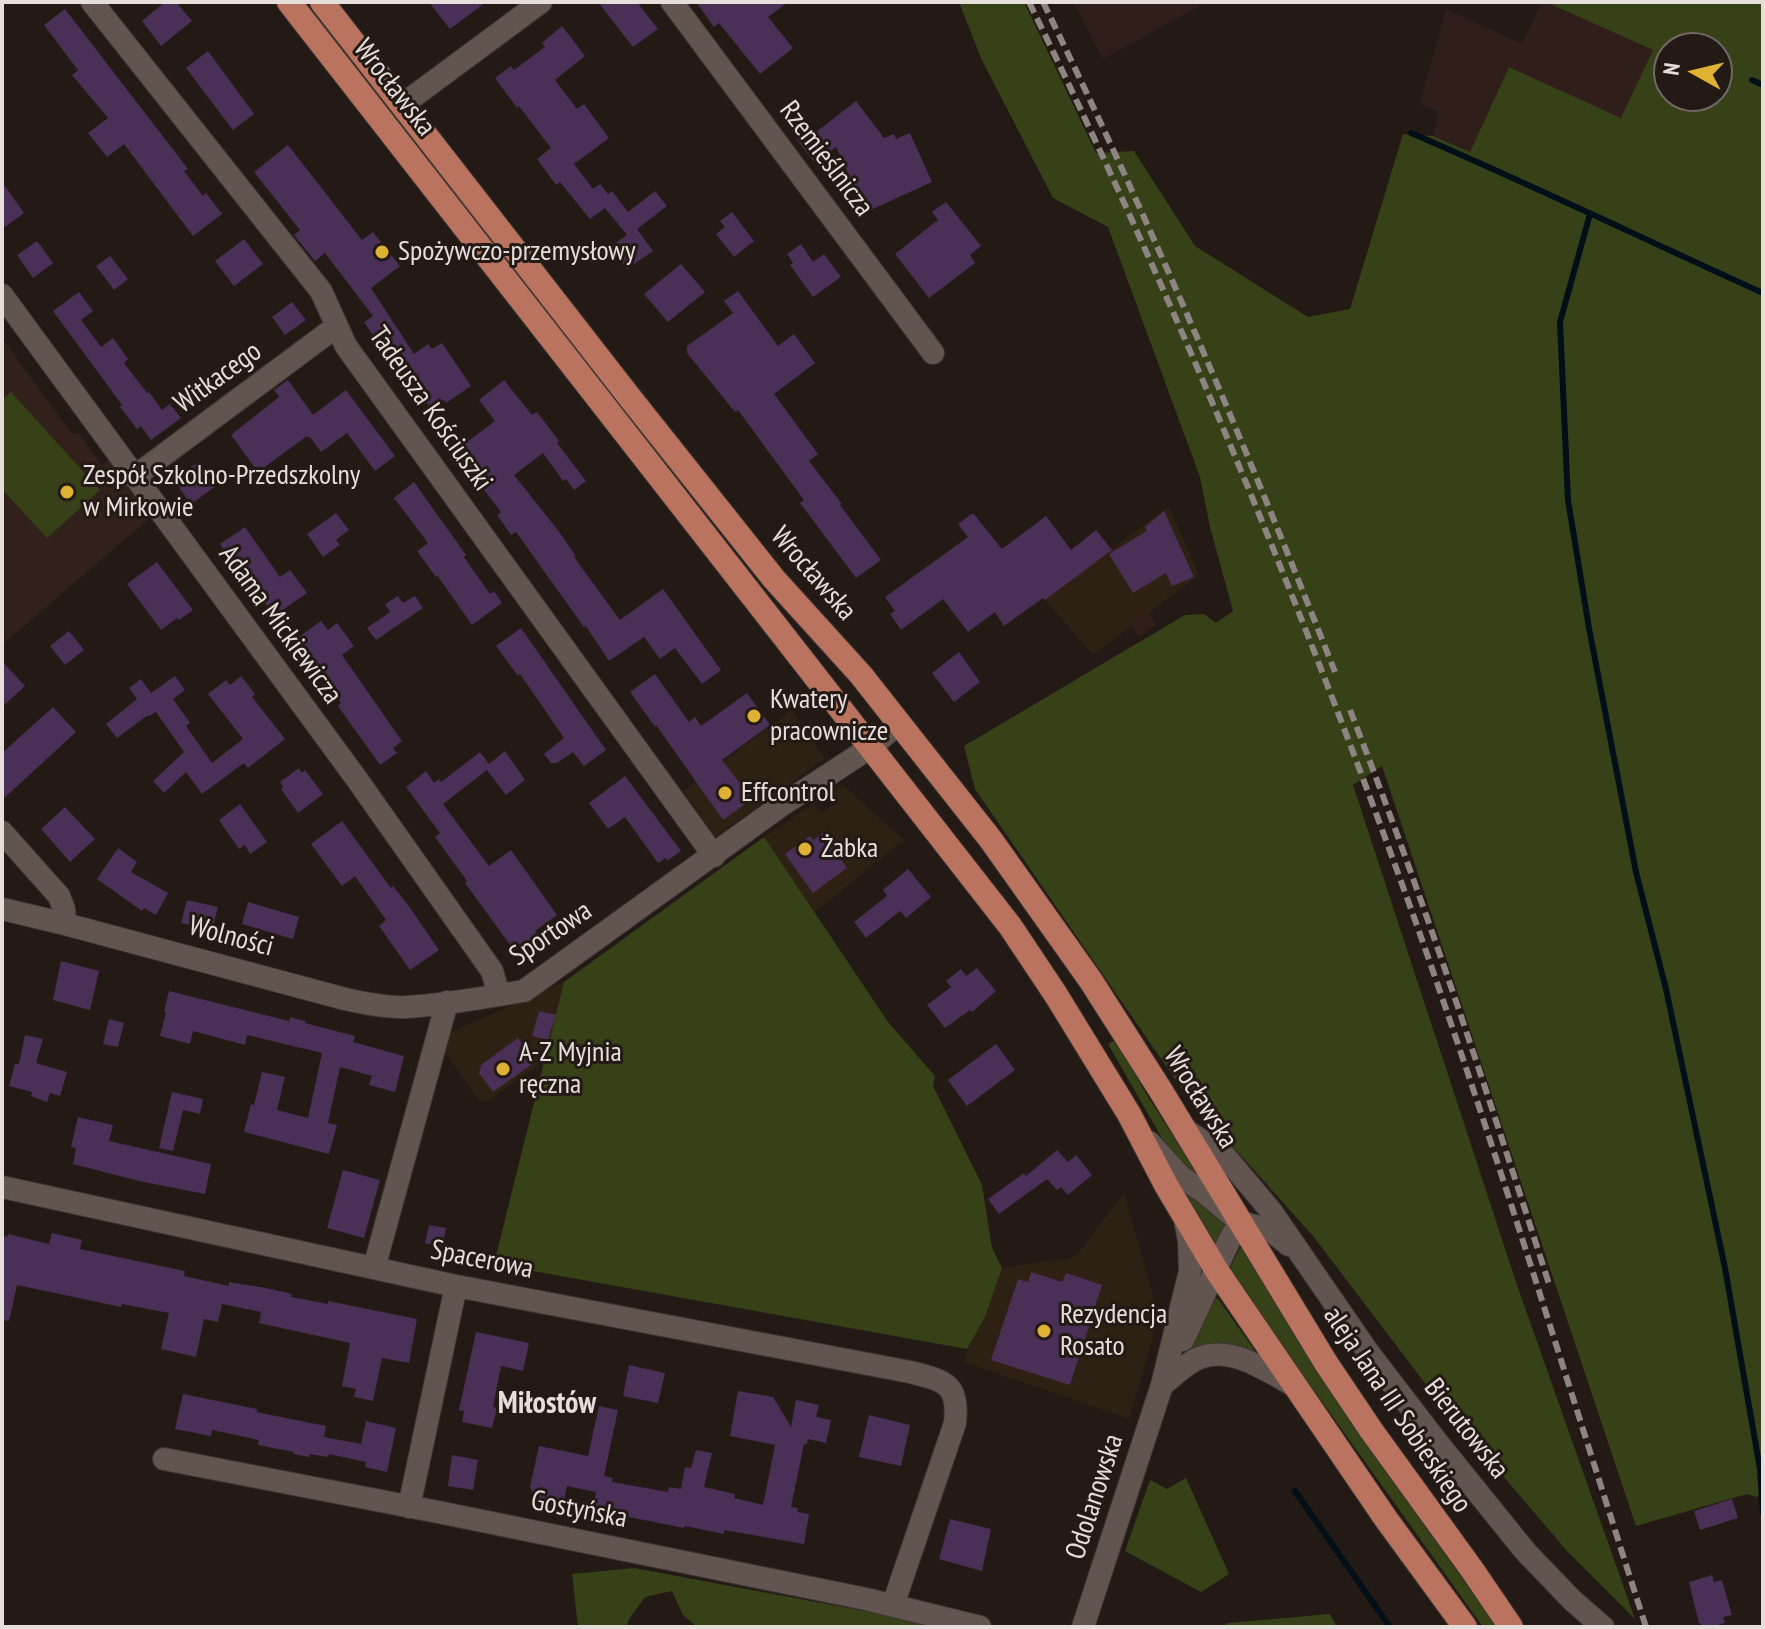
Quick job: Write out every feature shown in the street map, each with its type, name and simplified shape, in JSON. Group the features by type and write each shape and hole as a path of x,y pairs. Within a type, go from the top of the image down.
{"main road":[{"name":"Wrocławska","path":"289,2 1010,926 1140,1133 1166,1185 1217,1271"},
{"name":"Wrocławska","path":"322,2 774,579 857,670 991,840 1091,981 1232,1212"},
{"name":"aleja Jana III Sobieskiego","path":"1232,1212 1349,1397 1511,1627"},
{"path":"1217,1271 1386,1519 1465,1627"}],"street":[{"name":"Tadeusza Kościuszki","path":"92,2 321,291 346,346 364,372 714,856"},
{"path":"402,105 541,2"},
{"name":"Rzemieślnicza","path":"672,2 933,353"},
{"name":"Adama Mickiewicza","path":"2,295 356,778 492,971 499,995"},
{"name":"Witkacego","path":"134,477 337,326"},
{"name":"Sportowa","path":"447,1002 524,991 779,807 871,747 899,723"},
{"path":"2,832 59,896 65,924"},
{"name":"Wolności","path":"2,909 345,999 405,1007 447,1002"},
{"path":"374,1268 447,1002"},
{"name":"Bierutowska","path":"1183,1128 1224,1155 1271,1211 1368,1352 1516,1539 1572,1600 1603,1627"},
{"name":"Wrocławska","path":"1140,1133 1180,1176 1232,1212"},
{"name":"Spacerowa","path":"2,1187 456,1286 937,1379 950,1388 955,1397 955,1423 893,1605"},
{"name":"Bierutowska","path":"1232,1212 1270,1230 1300,1253"},
{"name":"Odolanowska","path":"1162,1385 1230,1239 1232,1212"},
{"name":"Odolanowska","path":"1083,1627 1162,1385 1190,1271 1189,1223"},
{"path":"409,1507 456,1286"},
{"path":"1162,1385 1198,1358 1221,1353 1251,1363 1295,1386"},
{"name":"Gostyńska","path":"164,1459 893,1605 980,1627"}],"shaded area":[{"path":"1073,2 1207,2 1103,59"},
{"path":"1542,2 1546,2 1653,50 1621,118 1509,67 1470,152 1433,136 1439,112 1420,104 1446,9 1522,44"},
{"name":"Zespół Szkolno-Przedszkolny w Mirkowie","path":"2,338 72,434 79,433 102,466 109,460 150,518 2,645"},
{"path":"1169,506 1199,575 1093,655 1045,600"},
{"path":"1148,612 1156,624 1139,637 1131,626"},
{"path":"792,710 825,759 715,837 683,791"},
{"path":"842,784 904,840 815,912 764,837 814,803 821,813 839,802 832,793"},
{"path":"564,982 544,1061 485,1103 478,1099 442,1048 449,1033"},
{"path":"1124,1193 1159,1317 1129,1419 964,1362 985,1317 1002,1268 1075,1257"}],"green space":[{"path":"959,2 1024,2 1096,153 1134,151 1195,246 1308,317 1350,309 1403,134 1433,136 1470,152 1509,67 1621,118 1653,50 1546,2 1763,2 1763,1493 1756,1497 1747,1494 1636,1526 1382,766 1353,785 1517,1285 1635,1619 1567,1551 1434,1395 1313,1236 1184,1092 975,789 964,746 1185,615 1204,614 1216,623 1233,611 1200,477 1108,227 1053,198 981,58"},
{"path":"11,392 100,490 47,538 2,489 2,400"},
{"path":"764,837 888,1022 935,1076 933,1086 982,1185 992,1248 1002,1268 985,1317 967,1349 494,1264 564,982"},
{"path":"1115,1040 1202,1181 1199,1182 1167,1147 1108,1044"},
{"path":"1180,1189 1223,1218 1225,1229 1217,1247"},
{"path":"1240,1248 1319,1374 1497,1627 1483,1627 1253,1305 1230,1268"},
{"path":"1216,1298 1255,1351 1224,1344 1189,1353"},
{"path":"1186,1478 1229,1574 1201,1592 1125,1551 1150,1480 1167,1489"},
{"path":"634,1568 946,1627 697,1627 683,1615 672,1591 645,1597 629,1619 627,1627 578,1627 572,1574"},
{"path":"1330,1614 1337,1627 1218,1627 1229,1623"}],"building":[{"path":"165,2 176,2 192,21 161,46 142,21"},
{"path":"429,2 486,2 450,29"},
{"path":"598,2 637,2 658,29 633,47"},
{"path":"696,2 788,2 768,17 793,48 760,74 719,23 714,27"},
{"path":"65,9 188,169 184,171 203,196 206,193 222,214 193,236 124,144 107,157 88,133 108,118 72,75 78,70 44,25"},
{"path":"562,26 585,56 555,80 577,109 584,104 609,138 574,164 593,189 600,184 608,194 612,191 628,212 655,191 667,206 637,229 653,251 627,269 610,247 627,235 605,208 590,219 560,182 556,185 537,159 551,148 495,78 511,66 514,70 545,47 542,43"},
{"path":"208,51 254,114 233,130 186,68"},
{"path":"856,101 884,138 894,134 896,139 910,133 932,182 866,212 836,147 815,163 796,139 811,128 815,133"},
{"path":"288,145 362,240 373,232 400,266 371,288 414,354 428,344 432,349 442,343 471,386 431,409 417,389 412,392 364,322 373,316 325,253 315,261 294,235 300,230 254,172"},
{"path":"2,182 24,213 2,229"},
{"path":"946,202 981,246 970,255 975,263 929,298 895,254 938,220 932,212"},
{"path":"732,212 754,241 734,257 716,234 725,227 720,221"},
{"path":"244,239 263,264 234,286 215,261"},
{"path":"37,241 53,263 33,278 17,255"},
{"path":"801,244 813,262 824,254 841,277 813,297 790,265 793,263 787,254"},
{"path":"110,256 128,279 114,290 96,266"},
{"path":"681,264 705,292 668,322 644,294"},
{"path":"738,291 778,346 794,334 815,363 774,394 818,454 809,461 881,560 856,578 800,503 804,500 738,410 735,412 687,353 687,346 733,313 724,301"},
{"path":"79,292 93,311 81,320 101,347 113,338 128,359 124,363 147,393 162,410 170,404 181,418 151,440 141,426 137,429 120,407 122,405 53,311"},
{"path":"292,302 306,320 285,335 272,317"},
{"path":"288,380 313,415 346,390 395,456 375,471 347,433 321,452 307,436 258,472 231,435 279,397 274,390"},
{"path":"504,380 532,415 537,412 586,481 574,490 566,479 563,481 543,453 514,475 557,529 620,620 663,589 721,670 702,684 675,648 660,659 644,637 609,661 516,532 511,535 497,515 501,512 468,469 464,472 451,454 495,421 479,400"},
{"path":"198,462 216,486 191,504 173,479"},
{"path":"414,482 490,594 494,591 502,603 472,625 417,551 428,543 394,498"},
{"path":"1164,511 1194,577 1172,586 1166,573 1133,593 1109,554 1147,531 1145,527"},
{"path":"336,513 349,530 336,540 340,545 323,557 307,534"},
{"path":"973,513 1002,549 1046,516 1071,550 1096,530 1112,550 1004,626 995,612 968,632 943,599 901,630 890,614 895,611 885,597 968,537 958,524"},
{"path":"245,527 280,577 290,570 307,593 274,616 265,603 268,600 249,572 243,576 220,544"},
{"path":"157,562 193,610 161,630 127,584"},
{"path":"398,596 403,603 415,596 423,608 376,640 367,628 390,612 385,604"},
{"path":"321,621 328,630 337,623 354,646 342,655 402,741 393,748 397,753 380,765 338,706 341,703 316,668 313,670 292,642"},
{"path":"521,628 606,750 584,766 573,752 557,763 551,763 544,754 564,738 520,674 518,676 496,646"},
{"path":"69,631 84,650 65,665 50,646"},
{"path":"959,652 980,682 954,702 932,673"},
{"path":"2,661 25,686 2,707"},
{"path":"655,674 689,722 695,717 701,726 747,693 770,725 722,760 752,799 723,820 630,692"},
{"path":"175,676 185,690 173,699 190,723 186,726 212,763 243,739 208,694 226,680 230,685 241,676 255,694 252,697 285,739 248,768 244,763 202,794 186,772 164,793 153,781 184,752 156,712 117,738 106,724 137,699 129,688 141,679 151,693"},
{"path":"53,707 76,732 2,800 2,753"},
{"path":"505,751 525,780 506,795 487,770 443,804 489,866 511,850 557,915 535,931 544,943 526,955 516,942 511,946 465,883 467,881 435,837 440,833 406,787 426,771 434,783 439,779 441,782 480,752 489,764"},
{"path":"299,768 302,773 305,770 323,794 298,813 281,789 280,782"},
{"path":"625,776 681,851 667,861 666,858 658,863 625,817 608,829 589,803"},
{"path":"240,804 267,842 250,854 245,845 239,849 219,820"},
{"path":"65,807 95,839 70,862 41,829"},
{"path":"342,821 439,950 410,970 379,926 386,920 355,876 342,886 311,844"},
{"path":"823,833 847,868 813,893 785,854 810,836 813,840"},
{"path":"118,848 137,862 131,872 168,893 156,915 144,908 142,911 97,879"},
{"path":"908,869 931,897 906,918 900,911 866,938 854,922 887,896 883,890"},
{"path":"187,900 218,907 212,930 181,923"},
{"path":"248,902 299,917 293,939 242,924"},
{"path":"61,961 99,971 90,1010 53,1000"},
{"path":"977,968 996,991 972,1012 970,1010 945,1028 927,1005 951,987 946,981 961,969 966,976"},
{"path":"169,991 289,1021 290,1017 305,1021 355,1036 353,1042 404,1056 395,1092 369,1085 372,1076 340,1067 328,1123 337,1125 329,1154 244,1132 262,1072 285,1077 277,1110 308,1118 322,1053 247,1035 245,1045 193,1031 190,1044 160,1036"},
{"path":"539,1011 556,1015 548,1040 532,1036"},
{"path":"109,1019 124,1023 118,1047 103,1044"},
{"path":"25,1035 43,1039 36,1063 67,1072 60,1096 50,1093 47,1102 31,1096 32,1092 9,1086 15,1064 19,1064"},
{"name":"A-Z Myjnia ręczna","path":"518,1038 535,1062 493,1092 479,1073 481,1065"},
{"path":"996,1044 1015,1070 967,1106 948,1080"},
{"path":"172,1092 203,1099 200,1114 183,1110 173,1151 159,1148"},
{"path":"78,1117 113,1125 109,1141 211,1164 205,1194 73,1164 76,1148 71,1147"},
{"path":"1057,1150 1068,1162 1076,1155 1092,1175 1068,1195 1061,1187 1057,1190 1047,1179 999,1214 988,1199 1024,1173 1026,1176"},
{"path":"343,1170 380,1180 364,1238 327,1228"},
{"path":"429,1225 446,1228 442,1247 425,1243"},
{"path":"52,1233 82,1240 80,1249 185,1271 184,1276 229,1286 229,1282 266,1288 292,1294 291,1297 328,1304 328,1301 417,1319 409,1363 382,1358 373,1401 354,1397 356,1389 342,1386 350,1343 259,1323 261,1312 222,1304 218,1322 204,1319 196,1357 161,1349 169,1313 122,1304 121,1307 17,1285 9,1321 2,1320 2,1236 7,1237 8,1234 49,1244"},
{"name":"Rezydencja Rosato","path":"1031,1272 1062,1282 1066,1273 1102,1285 1070,1385 991,1360 1018,1279 1028,1282"},
{"path":"476,1332 529,1343 523,1371 501,1366 492,1428 462,1422 464,1411 459,1410"},
{"path":"629,1365 665,1373 658,1403 623,1396"},
{"path":"738,1391 773,1397 791,1427 796,1400 819,1405 816,1417 831,1420 826,1443 808,1439 804,1444 791,1507 798,1508 797,1512 809,1514 804,1544 724,1530 724,1534 684,1528 614,1514 614,1511 593,1507 596,1492 567,1486 563,1506 536,1500 530,1487 539,1446 588,1456 599,1406 618,1410 604,1476 613,1478 612,1482 668,1492 669,1487 681,1489 685,1467 691,1468 696,1450 712,1453 704,1487 763,1505 775,1445 730,1436"},
{"path":"183,1394 326,1426 324,1437 361,1444 366,1421 396,1428 387,1472 365,1467 366,1462 329,1454 328,1457 310,1454 309,1457 293,1454 258,1445 259,1440 212,1430 211,1436 175,1429"},
{"path":"869,1415 910,1425 901,1466 859,1457"},
{"path":"452,1455 478,1460 473,1490 448,1486"},
{"path":"1732,1499 1738,1518 1700,1530 1694,1511"},
{"path":"950,1519 991,1529 982,1571 939,1559"},
{"path":"1712,1575 1714,1582 1722,1580 1732,1615 1723,1617 1725,1623 1702,1627 1689,1582"}],"waterway":[{"path":"1752,80 1763,85"},
{"path":"1411,133 1763,293"},
{"path":"1590,214 1560,322 1568,500 1636,872 1666,989 1725,1268 1760,1469 1763,1513"},
{"path":"1295,1491 1390,1627"}],"railway":[{"path":"1029,2 1186,341 1328,687 1415,920 1475,1096 1646,1627"},
{"path":"1043,2 1196,334 1335,672"},
{"path":"1350,710 1454,996 1549,1284"}],"place":[{"name":"Spożywczo-przemysłowy","path":"382,252"},
{"name":"Zespół Szkolno-Przedszkolny w Mirkowie","path":"67,492"},
{"name":"Kwatery pracownicze","path":"754,716"},
{"name":"Effcontrol","path":"725,793"},
{"name":"Żabka","path":"805,849"},
{"name":"A-Z Myjnia ręczna","path":"503,1069"},
{"name":"Rezydencja Rosato","path":"1044,1331"}],"district":[{"name":"Miłostów","path":"547,1404"}]}
